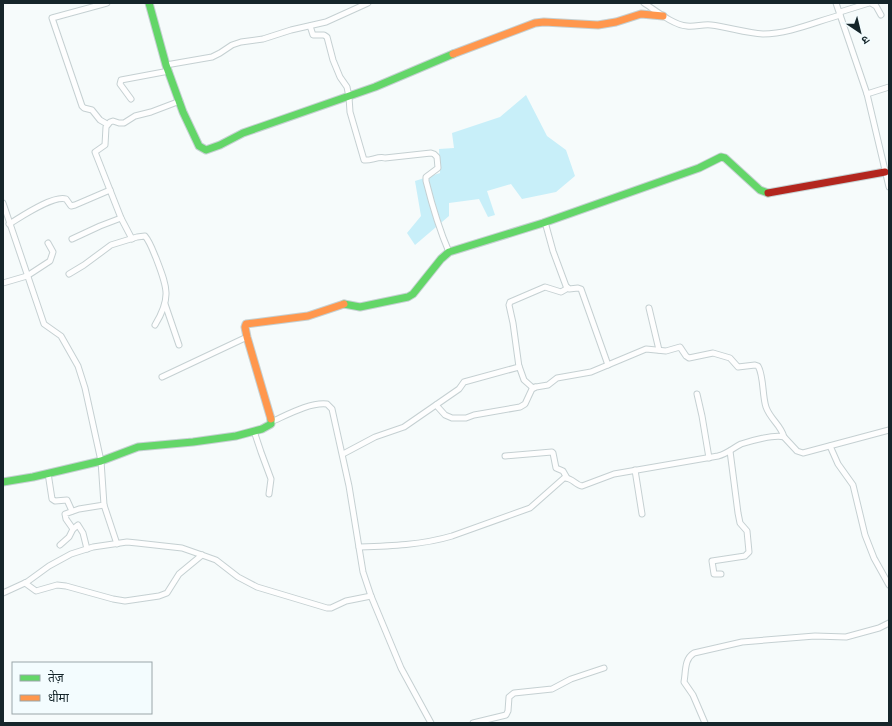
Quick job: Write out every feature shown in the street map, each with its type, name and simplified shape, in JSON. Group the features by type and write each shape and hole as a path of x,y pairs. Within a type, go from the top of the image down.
{"street":[{"path":"107,3 52,18 82,106 92,110 100,120 107,124"},
{"path":"149,3 168,68 184,112 199,146 206,150 220,145 243,133 375,87 430,63 542,22 598,25 616,22 641,14 663,16"},
{"path":"131,100 120,84 121,80 212,57 232,45 241,42 263,39 330,21 368,3"},
{"path":"644,3 663,16 686,26 711,25 764,34 787,31 870,3 876,6 881,15"},
{"path":"836,3 867,94 889,187"},
{"path":"310,26 313,35 324,35 327,37 333,60 349,96 350,112 362,156 365,160 381,157 385,158 431,153 437,157 438,168 426,177 426,181 433,210 449,252"},
{"path":"867,94 889,87"},
{"path":"132,239 121,218 95,153 105,145 105,130 107,124 114,121 119,123 124,122 135,116 151,112 180,101"},
{"path":"271,422 247,337 245,327 248,323 308,316 344,304 360,307 408,297 413,294 441,259 449,252 545,222 699,168 721,156 760,190 766,193 886,170"},
{"path":"9,224 38,207 59,198 66,199 71,206 110,190"},
{"path":"3,203 44,324 61,336 78,366 101,461 104,505 117,544"},
{"path":"72,239 121,218"},
{"path":"545,222 553,251 568,288"},
{"path":"69,274 111,245 145,236 166,283 167,296 163,312 155,325"},
{"path":"3,283 27,276 50,262 54,252 48,243"},
{"path":"535,387 524,380 519,366 513,323 509,308 510,302 530,295 545,287 560,292 568,288 580,288 608,365"},
{"path":"165,304 179,345"},
{"path":"648,308 659,350"},
{"path":"162,377 247,337"},
{"path":"436,405 447,417 467,418 474,415 520,407 525,404 529,392 535,387 548,385 556,379 591,372 642,351 650,349 666,351 680,348 689,358 695,358 712,353 730,358 738,367 758,366 760,370 766,408 772,420 781,428 784,437 792,447 799,452 810,452 889,430"},
{"path":"343,454 375,437 404,427 459,390 464,382 517,368 519,366"},
{"path":"697,394 709,458"},
{"path":"3,482 101,461 138,447 236,436 266,427 271,422 298,410 320,404 327,404 333,412 343,454 363,572 371,596 401,668 431,723"},
{"path":"254,431 271,479 269,494"},
{"path":"505,456 552,452 556,468 563,472 567,478 582,486 614,474 709,458 722,455 748,442 776,436 784,437"},
{"path":"830,446 838,464 853,484 865,535 874,558 889,585"},
{"path":"721,574 714,574 712,561 746,556 749,552 747,531 746,528 740,523 738,513 730,451"},
{"path":"635,470 642,514"},
{"path":"48,473 52,499 55,501 67,500 72,511"},
{"path":"359,547 399,546 452,536 530,508 560,481 567,478"},
{"path":"73,529 65,514 72,511 104,505"},
{"path":"60,545 69,537 77,525 83,533 87,549"},
{"path":"3,593 25,583 49,566 71,554 87,549 117,544 137,543 182,548 202,554 216,560 238,577 257,587 326,608 332,608 346,601 371,596"},
{"path":"25,583 36,591 57,585 66,586 125,601 159,596 167,593 179,574 202,554"},
{"path":"705,723 692,692 684,682 687,660 689,656 694,653 742,642 818,636 846,637 879,628 889,623"},
{"path":"472,723 506,715 508,711 509,697 514,693 552,689 571,679 604,668"}],"shaded area":[{"path":"526,95 547,136 566,150 575,176 556,192 522,199 511,184 487,191 495,215 488,217 479,199 449,203 449,216 415,245 407,233 421,216 415,181 440,173 439,149 454,148 452,133 500,117"}],"traffic: fast":[{"path":"149,3 166,65 183,112 199,146 206,150 220,145 243,133 375,87 453,54"},
{"path":"344,304 360,307 408,297 413,294 441,259 449,252 543,223 699,168 721,157 725,158 760,190 768,193"},
{"path":"3,482 33,477 101,461 138,447 236,436 262,429 271,424 271,419"}],"traffic: slow":[{"path":"453,54 535,23 544,22 598,25 616,22 641,14 663,16"},
{"path":"271,419 247,337 245,327 246,324 308,316 344,304"}],"traffic: jam":[{"path":"768,193 885,172"}]}
